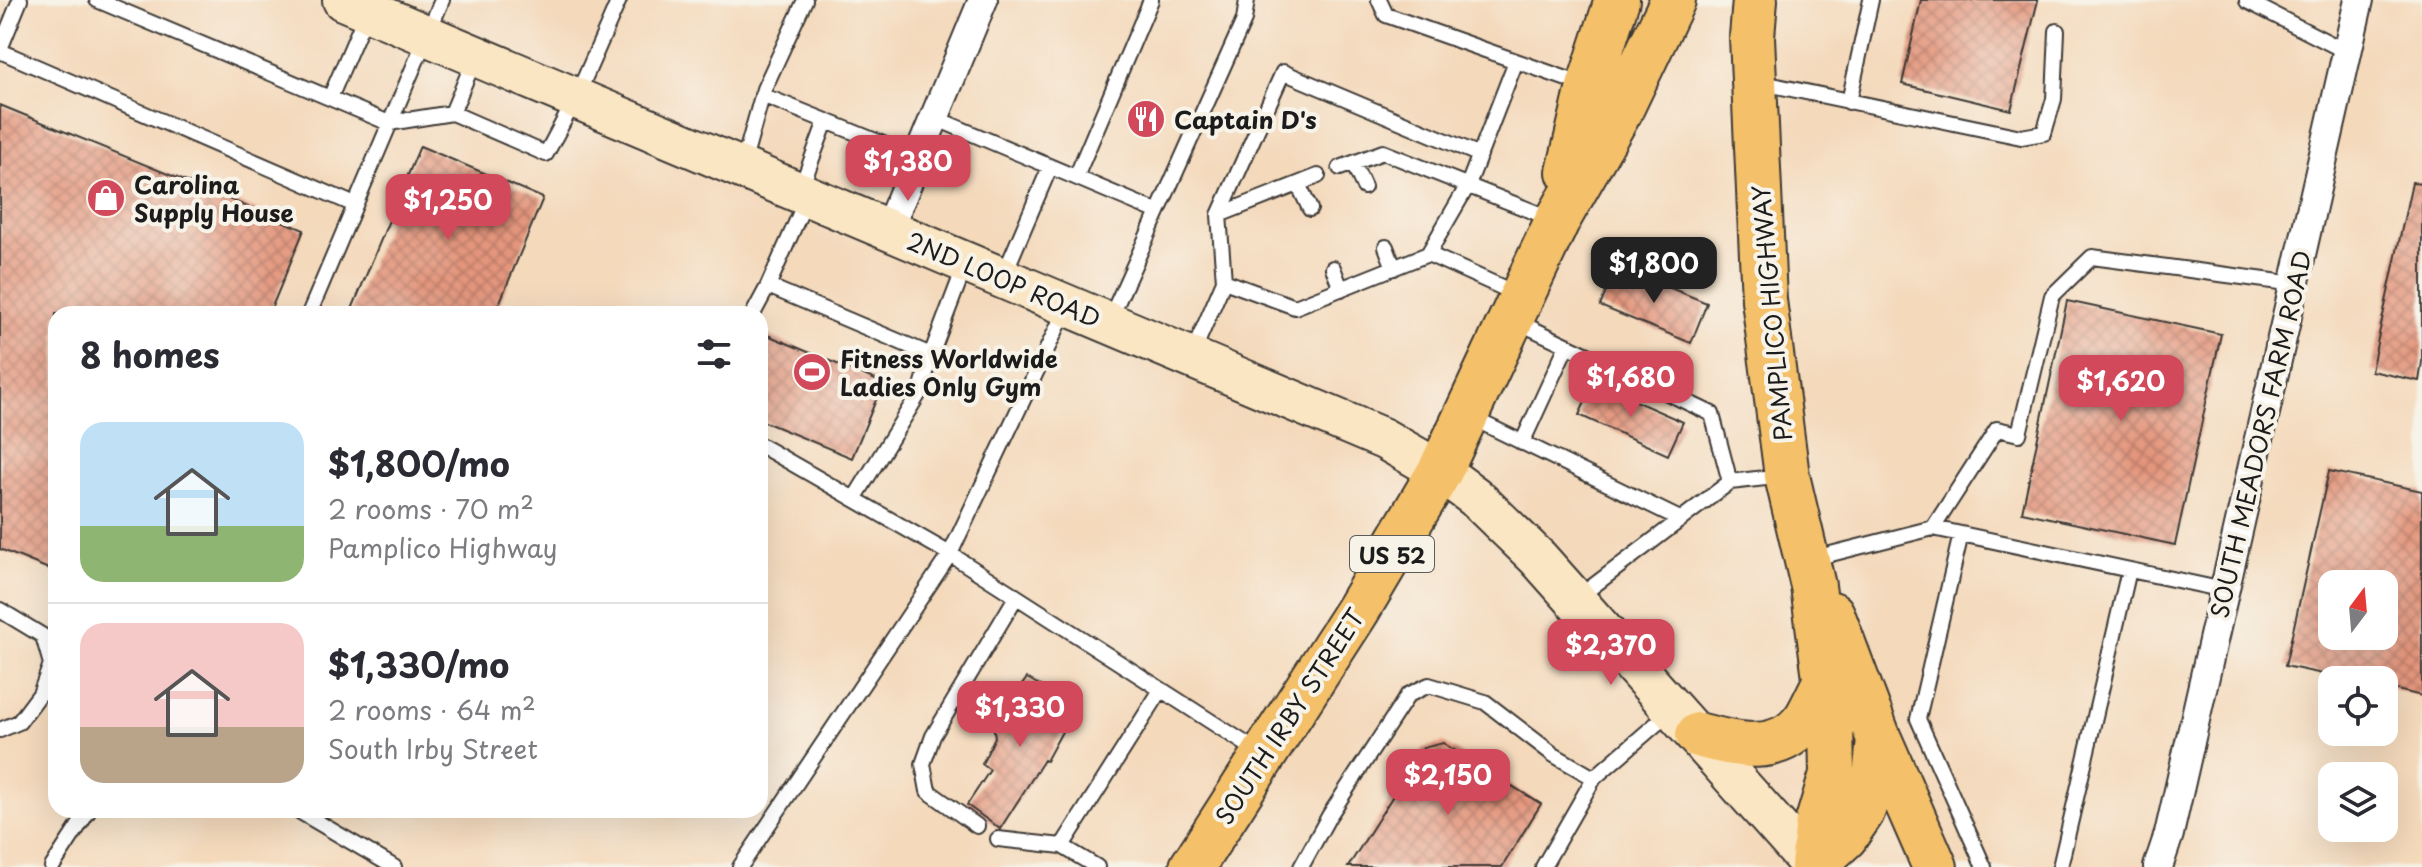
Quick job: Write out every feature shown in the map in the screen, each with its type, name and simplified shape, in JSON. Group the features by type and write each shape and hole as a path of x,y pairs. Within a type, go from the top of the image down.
{"main road":[{"name":"SOUTH IRBY STREET","path":"1557,221 1589,87 1617,0"},
{"name":"SOUTH IRBY STREET","path":"1192,867 1357,611 1440,471 1557,221 1621,109 1673,0"},
{"name":"2ND LOOP ROAD","path":"356,5 434,18 476,56 1384,439 1440,471"},
{"name":"PAMPLICO HIGHWAY","path":"1747,12 1754,81 1764,300 1787,476 1810,573 1831,724 1832,774 1818,821 1813,867"},
{"path":"1440,471 1475,497 1538,558 1813,867"},
{"name":"PAMPLICO HIGHWAY","path":"1810,573 1830,608 1879,739 1935,867"},
{"path":"1686,722 1751,747 1779,741 1805,720 1824,684"},
{"name":"PAMPLICO HIGHWAY","path":"1813,867 1845,837 1862,812 1875,779 1879,739"}],"street":[{"name":"SOUTH MEADORS FARM ROAD","path":"2158,867 2169,834 2359,0"},
{"path":"888,230 935,118 977,2"}],"lane":[{"path":"20,0 0,50 355,205"},
{"path":"97,0 389,123 452,113 546,154 576,98 619,0"},
{"path":"742,168 762,95 805,0"},
{"path":"1076,177 1151,0"},
{"path":"1108,323 1244,20 1247,0"},
{"path":"1379,0 1386,15 1589,87"},
{"path":"1849,102 1871,0"},
{"path":"2247,0 2347,52"},
{"path":"330,98 356,5"},
{"path":"312,306 434,18"},
{"path":"1754,81 2021,137 2044,133 2054,99 2057,31"},
{"path":"452,113 476,56"},
{"path":"1224,281 1295,307 1428,254 1468,185 1516,61"},
{"path":"1191,357 1224,281 1219,215 1283,72 1480,155"},
{"path":"762,95 918,158"},
{"path":"935,118 1158,212"},
{"path":"757,306 803,194 826,121"},
{"path":"1364,187 1347,166 1383,152 1557,221"},
{"path":"854,499 921,390 931,355 1050,167"},
{"path":"1219,215 1318,176"},
{"path":"1298,184 1310,209"},
{"path":"1386,247 1394,268"},
{"path":"1428,254 1517,308 1567,345 1712,414 1730,482"},
{"path":"1933,528 1997,429 2019,434 2052,296 2092,257 2295,284"},
{"path":"1333,268 1341,289"},
{"path":"768,286 931,355"},
{"path":"740,867 950,554 1068,305"},
{"path":"1522,443 1567,345"},
{"path":"1467,415 1680,519"},
{"path":"768,450 950,554 1264,756"},
{"path":"1576,599 1730,482 1787,476"},
{"path":"1810,573 1933,528 2224,590"},
{"path":"1961,534 1918,719 1984,867"},
{"path":"2060,867 2129,570"},
{"path":"977,826 928,791 923,764 933,736 1016,597"},
{"path":"0,610 43,636 48,654"},
{"path":"0,730 19,722 40,694 48,672"},
{"path":"1301,867 1329,816 1408,695 1429,685 1485,702 1554,755 1594,778"},
{"path":"1062,846 1161,690"},
{"path":"1543,867 1594,778 1686,722"},
{"path":"52,867 84,818"},
{"path":"311,818 394,867"},
{"path":"998,839 1062,846 1097,867"}],"building":[{"path":"1921,0 2038,0 2011,110 1902,84"},
{"path":"0,105 304,230 272,306 48,306 48,569 0,549"},
{"path":"420,146 543,198 498,306 353,306"},
{"path":"2412,182 2422,183 2422,362 2419,381 2371,371"},
{"path":"1617,266 1707,303 1691,343 1600,306"},
{"path":"2067,301 2221,334 2175,545 2022,512"},
{"path":"768,335 883,383 852,458 768,423"},
{"path":"1594,383 1683,422 1668,455 1579,415"},
{"path":"2329,471 2422,491 2422,696 2398,690 2398,666 2318,666 2318,673 2285,666"},
{"path":"1027,678 1076,706 1046,761 1000,829 967,805 990,770 982,764 995,737 993,724"},
{"path":"1443,743 1541,804 1502,867 1348,867 1423,748"}],"place":[{"name":"Captain D's","path":"1146,119"},
{"name":"Carolina Supply House","path":"106,198"},
{"name":"Fitness Worldwide Ladies Only Gym","path":"812,372"}]}
